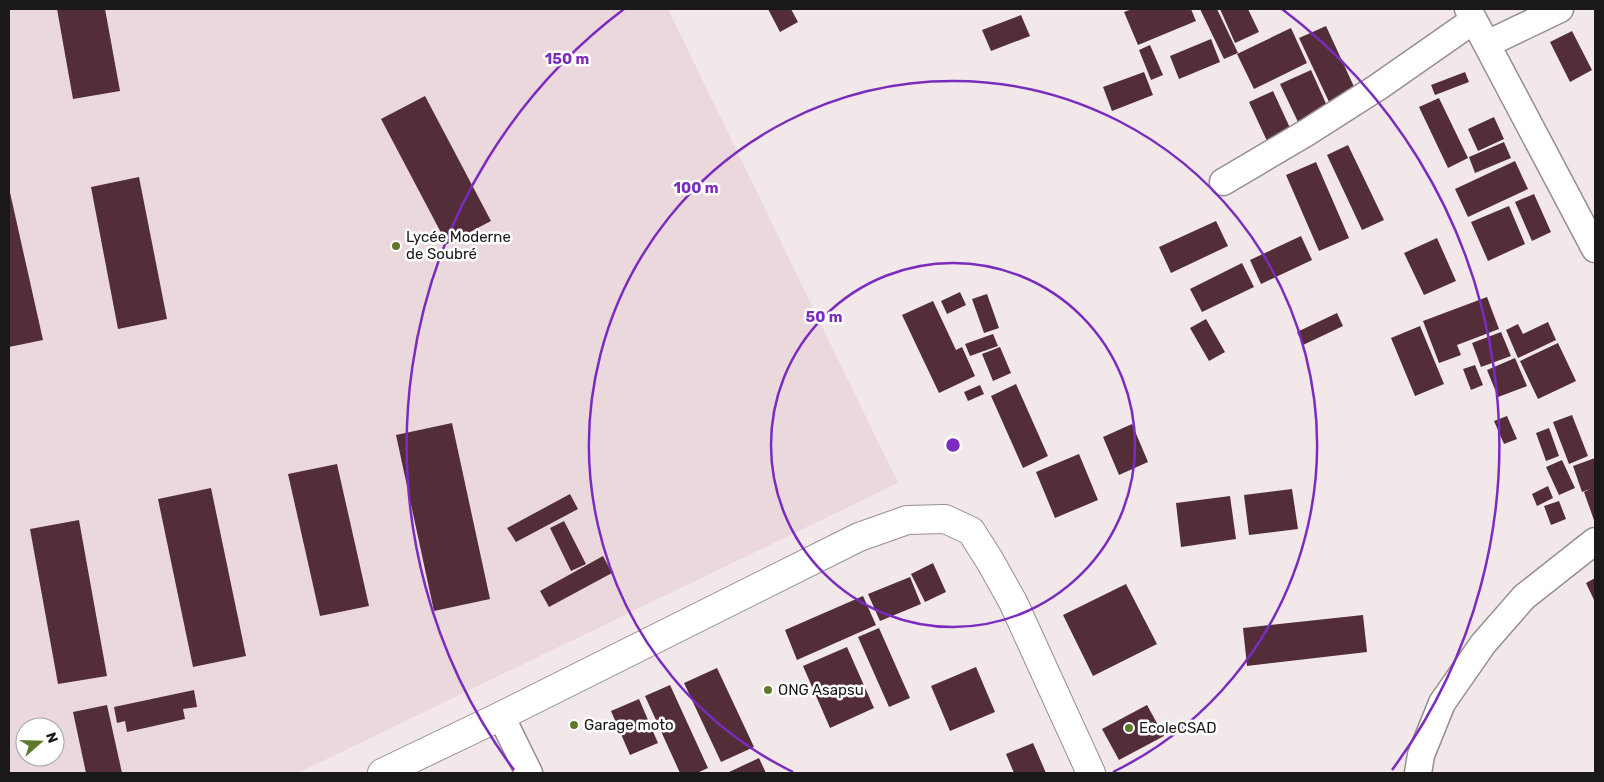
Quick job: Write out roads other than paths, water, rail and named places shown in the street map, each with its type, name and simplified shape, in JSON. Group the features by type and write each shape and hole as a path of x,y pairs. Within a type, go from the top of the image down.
{"street":[{"path":"1487,44 1560,9"},
{"path":"1223,182 1306,133 1378,87 1471,14 1595,249"},
{"path":"382,773 501,716 859,537 907,520 945,519 971,531 990,561 1013,602 1091,773"},
{"path":"1418,773 1421,755 1442,703 1483,644 1524,597 1595,540"},
{"path":"501,716 529,773"}],"place":[{"name":"Lycée Moderne de Soubré","path":"396,246"},
{"name":"ONG Asapsu","path":"768,690"},
{"name":"Garage moto","path":"574,725"},
{"name":"EcoleCSAD","path":"1129,728"}]}
